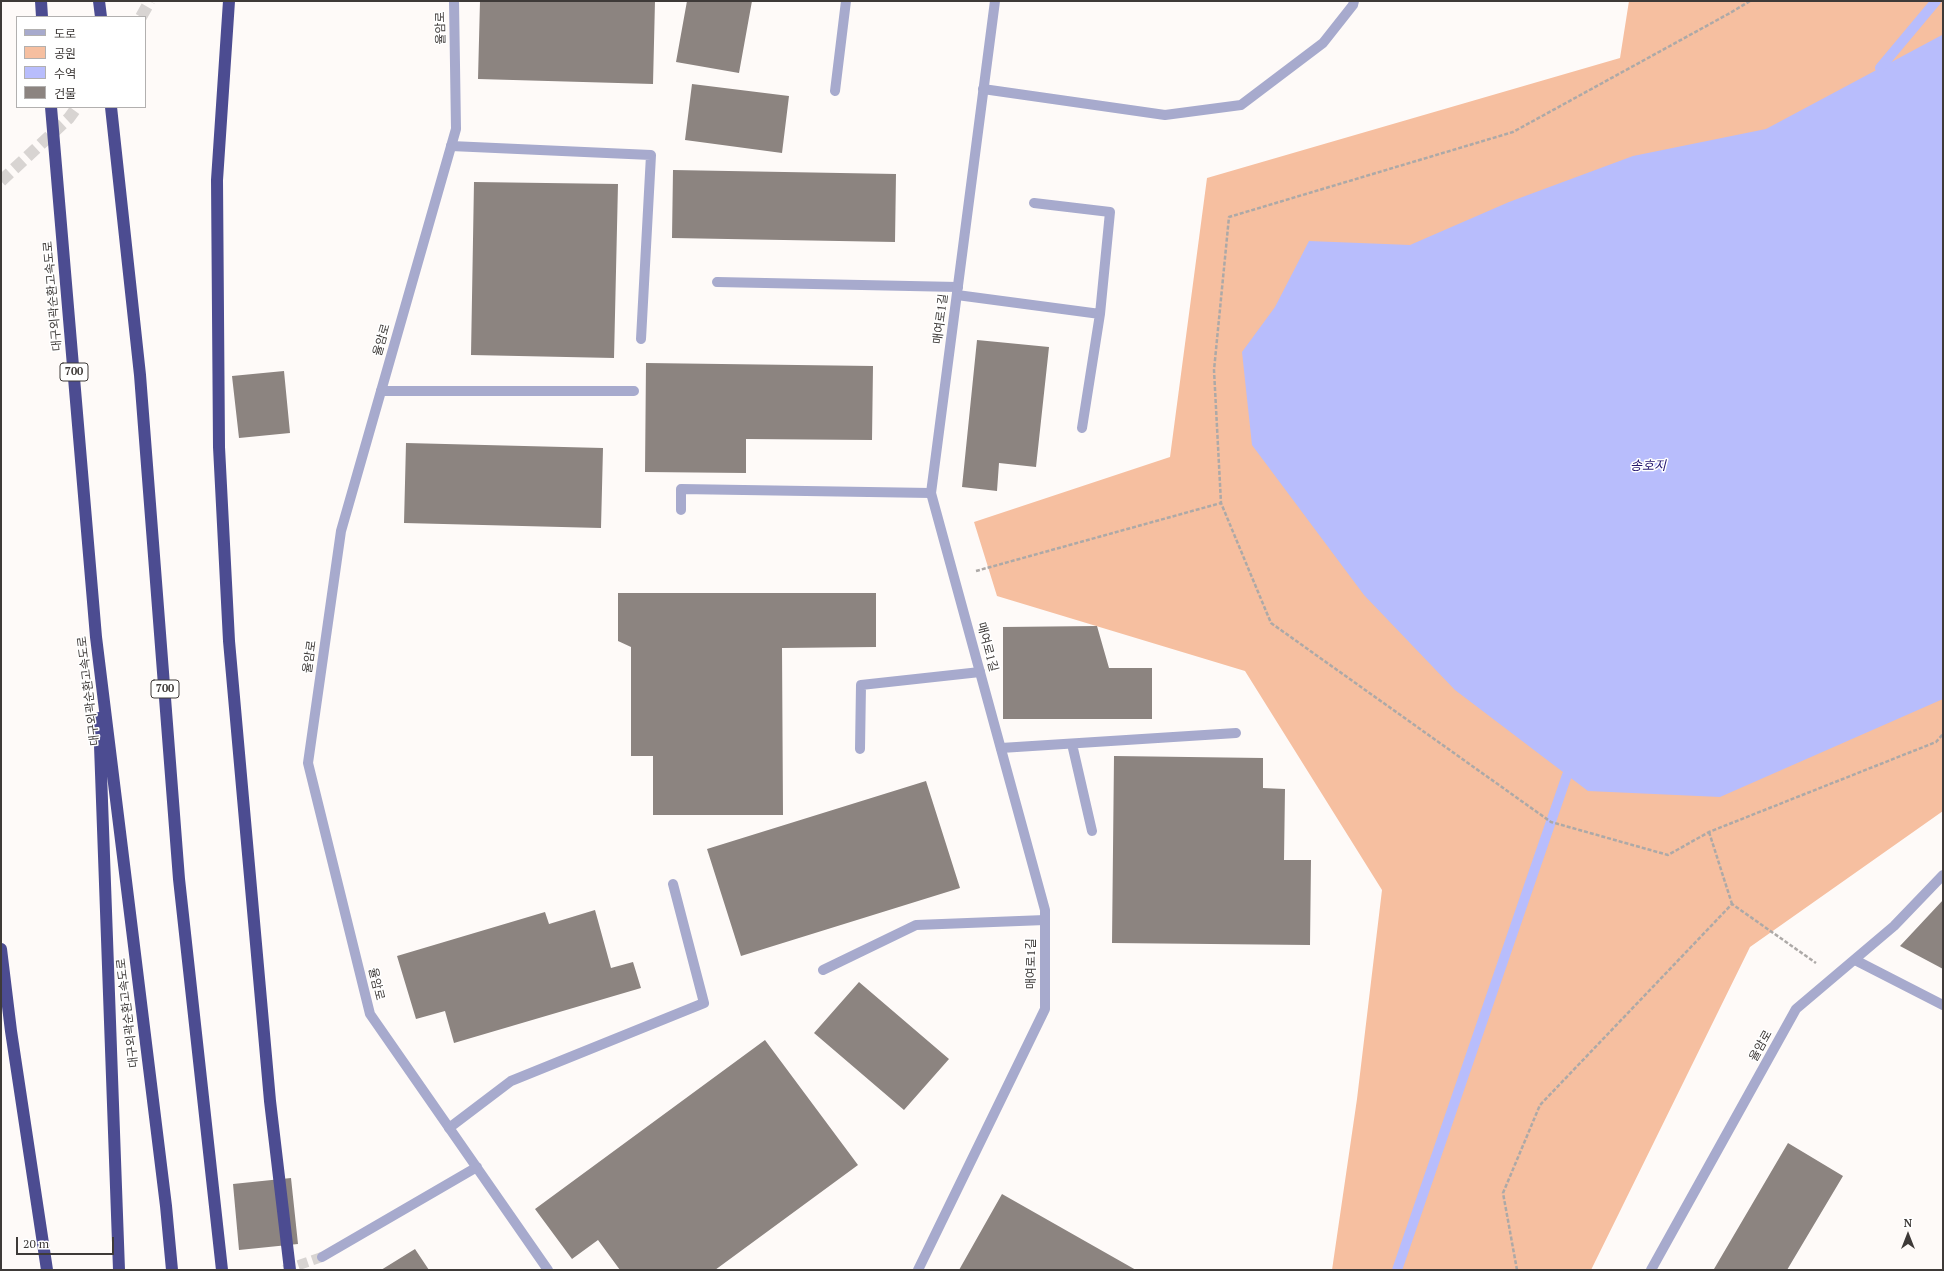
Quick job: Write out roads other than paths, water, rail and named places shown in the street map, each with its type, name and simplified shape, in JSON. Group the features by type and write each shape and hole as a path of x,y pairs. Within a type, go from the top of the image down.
{"highway":[{"path":"41,1 42,16"},
{"path":"99,1 101,16"},
{"path":"229,1 217,180 219,447 231,665 270,1100 290,1270"},
{"name":"대구외곽순환고속도로","path":"51,108 96,637 166,1206 172,1270"},
{"name":"700","path":"111,108 140,375 179,879 222,1270"},
{"path":"96,637 119,1270"},
{"path":"1,949 11,1031 47,1270"}],"street":[{"name":"율암로","path":"454,1 456,129 342,531 308,763 370,1014 548,1270"},
{"path":"835,91 846,1"},
{"name":"매여로1길","path":"918,1270 1045,1009 1045,910 931,493 995,1"},
{"path":"983,89 1165,115 1241,105 1323,43 1353,5 1354,1"},
{"path":"450,146 651,155 641,339"},
{"path":"1034,203 1110,212 1100,314 1082,428"},
{"path":"717,282 957,291 1100,314"},
{"path":"381,391 634,391"},
{"path":"681,510 681,489 931,493"},
{"path":"860,749 861,685 980,672"},
{"path":"1001,748 1236,733"},
{"path":"1072,744 1092,831"},
{"name":"율암로","path":"1651,1270 1796,1009 1894,926 1943,875"},
{"path":"449,1128 511,1081 704,1003 673,884"},
{"path":"823,970 916,925 1045,920"},
{"path":"1855,960 1943,1005"},
{"path":"322,1257 477,1168"}],"water":[{"name":"송호지","path":"1942,35 1943,699 1720,797 1588,791 1455,690 1364,595 1252,445 1242,352 1275,307 1309,241 1410,245 1509,202 1633,156 1766,129"}],"waterway":[{"path":"1880,68 1936,1"},
{"path":"1397,1270 1567,775"}],"tunnel":[{"path":"142,16 150,1"},
{"path":"1,181 69,118 76,108"},
{"path":"284,1270 322,1257"}]}
